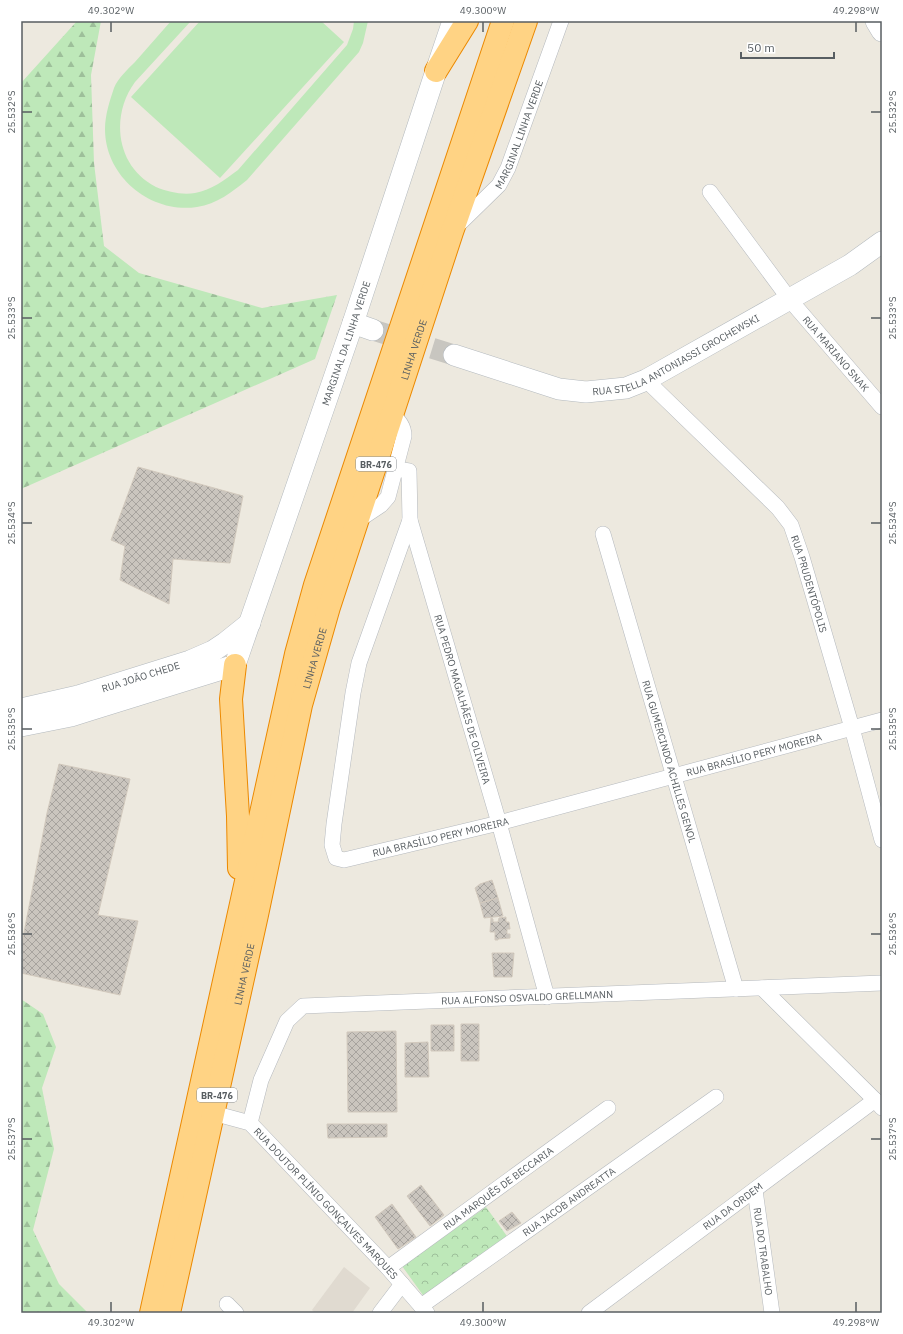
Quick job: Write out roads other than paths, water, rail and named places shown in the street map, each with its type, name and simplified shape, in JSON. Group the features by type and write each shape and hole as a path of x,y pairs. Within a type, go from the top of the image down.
{"highway":[{"path":"436,71 467,21"},
{"name":"LINHA VERDE","path":"151,1313 287,690 305,621 503,21"},
{"name":"LINHA VERDE","path":"169,1313 300,705 329,607 452,232 526,21"},
{"path":"235,665 231,699 238,816 239,909"}],"main road":[{"name":"MARGINAL DA LINHA VERDE","path":"235,665 363,326 436,71 453,21"},
{"path":"876,21 882,31"},
{"name":"RUA STELLA ANTONIASSI GROCHEWSKI","path":"454,356 559,389 586,392 626,388 646,380 850,266 882,242"},
{"name":"RUA JOÃO CHEDE","path":"21,709 58,702 201,656 225,643 250,623"},
{"name":"RUA JOÃO CHEDE","path":"21,726 90,710 235,665"}],"street":[{"name":"MARGINAL LINHA VERDE","path":"452,232 498,185 508,168 561,21"},
{"name":"RUA MARIANO SNAK","path":"710,192 790,300 882,407"},
{"name":"RUA PRUDENTÓPOLIS","path":"646,380 778,508 791,525 802,557 852,728 882,840"},
{"path":"357,521 381,505 388,497 404,436 402,423 392,414"},
{"name":"RUA PEDRO MAGALHÃES DE OLIVEIRA","path":"396,469 409,471 410,520 547,997"},
{"name":"RUA BRASÍLIO PERY MOREIRA","path":"410,520 359,663 353,693 334,824 332,846 336,858 344,860 498,823 882,720"},
{"name":"RUA GUMERCINDO ACHILLES GENOL","path":"604,534 736,989"},
{"name":"RUA ALFONSO OSVALDO GRELLMANN","path":"250,1123 261,1080 287,1021 303,1006 882,983"},
{"path":"762,988 879,1104"},
{"name":"RUA JACOB ANDREATTA","path":"424,1309 716,1097"},
{"name":"RUA DA ORDEM","path":"589,1313 755,1190 879,1104"},
{"name":"RUA MARQUÊS DE BECCARIA","path":"388,1268 608,1108"},
{"name":"RUA DOUTOR PLÍNIO GONÇALVES MARQUES","path":"213,1113 250,1123 388,1268 424,1309"},
{"name":"RUA DO TRABALHO","path":"755,1190 772,1313"},
{"path":"380,1313 402,1284"}],"tunnel":[{"path":"373,330 454,355"}]}
